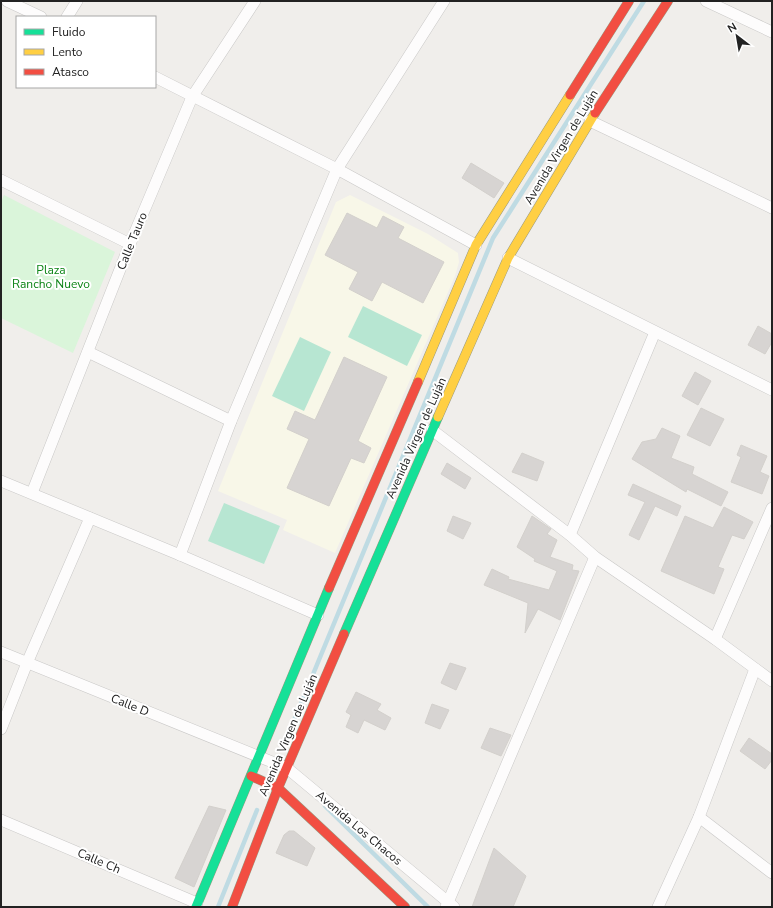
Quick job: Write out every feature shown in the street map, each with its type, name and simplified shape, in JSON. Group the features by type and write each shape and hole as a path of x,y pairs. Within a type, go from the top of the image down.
{"main road":[{"name":"Avenida Virgen de Luján","path":"197,905 318,615 476,245 629,1"},
{"name":"Avenida Virgen de Luján","path":"232,907 278,788 432,430 508,258 590,121 668,1"},
{"name":"Avenida Los Chacos","path":"251,776 278,788 405,907"}],"street":[{"path":"7,1 39,16"},
{"path":"68,16 77,1"},
{"name":"Calle Tauro","path":"32,493 130,244 192,97 256,1"},
{"path":"180,555 231,421 337,169 444,1"},
{"path":"706,1 772,32"},
{"path":"156,78 337,169 476,245"},
{"path":"590,121 772,208"},
{"path":"1,180 130,244"},
{"path":"508,258 772,390"},
{"path":"570,534 655,332"},
{"path":"88,352 231,421"},
{"path":"432,430 570,534 595,557 715,639 772,681"},
{"path":"1,481 180,555 318,615"},
{"path":"715,639 772,508"},
{"path":"1,729 27,663 90,518"},
{"path":"450,906 595,557"},
{"name":"Calle D","path":"1,652 259,757"},
{"path":"658,907 699,817 755,669"},
{"name":"Avenida Los Chacos","path":"259,757 287,768 450,906"},
{"path":"699,817 772,873"},
{"name":"Calle Ch","path":"1,820 197,905"}],"shaded area":[{"path":"350,195 428,234 458,253 459,262 455,276 335,553 283,530 287,520 218,491 336,202"}],"green space":[{"name":"Plaza Rancho Nuevo","path":"4,195 115,252 73,353 1,318 1,202"},
{"path":"363,306 422,335 407,366 348,337"},
{"path":"300,337 331,352 304,411 272,396"},
{"path":"224,503 280,526 264,564 208,541"}],"building":[{"path":"471,163 504,183 494,198 462,178"},
{"path":"347,213 377,228 383,216 404,227 398,238 444,262 423,303 382,282 372,301 349,289 358,272 325,255"},
{"path":"758,326 772,334 772,342 765,354 748,345"},
{"path":"344,357 387,377 358,441 371,448 364,463 351,458 329,506 287,488 309,439 287,429 295,411 315,420"},
{"path":"695,372 711,381 698,405 682,396"},
{"path":"701,408 724,419 710,446 687,435"},
{"path":"662,428 680,436 671,458 694,467 692,474 728,492 721,506 687,489 686,492 632,459 642,442 656,439"},
{"path":"741,445 767,456 760,472 769,476 762,494 731,482 741,457 737,455"},
{"path":"522,453 544,462 537,481 512,472"},
{"path":"447,463 471,478 465,489 441,474"},
{"path":"633,484 681,506 677,516 655,506 639,540 629,535 645,502 628,495"},
{"path":"724,507 753,522 744,539 732,535 718,567 724,569 714,594 661,571 685,516 713,528"},
{"path":"453,516 471,523 463,539 447,531"},
{"path":"532,516 551,529 547,534 557,540 550,557 573,565 572,570 579,571 560,620 538,609 525,633 528,603 484,585 492,569 509,577 508,579 549,590 557,571 534,561 535,559 517,547"},
{"path":"450,663 466,668 456,690 441,683"},
{"path":"356,692 381,704 377,710 391,718 385,730 364,720 358,733 346,727 351,715 346,712"},
{"path":"432,704 449,710 440,729 425,723"},
{"path":"490,728 511,735 501,756 481,748"},
{"path":"749,738 772,754 772,760 765,769 740,751"},
{"path":"209,806 226,810 194,887 175,878"},
{"path":"289,831 294,831 315,848 307,866 276,853 284,835"},
{"path":"494,848 526,876 513,907 472,907"}],"waterway":[{"path":"295,718 493,238 644,1"},
{"path":"325,806 428,907"},
{"path":"218,907 257,810"}],"traffic: fast":[{"path":"344,634 438,417"},
{"path":"196,907 329,588"}],"traffic: slow":[{"path":"418,382 476,245 570,95"},
{"path":"438,417 508,258 595,113"}],"traffic: jam":[{"path":"570,95 629,1"},
{"path":"595,113 668,1"},
{"path":"329,588 418,382"},
{"path":"232,907 278,788 344,634"},
{"path":"251,776 278,788 405,907"}]}
